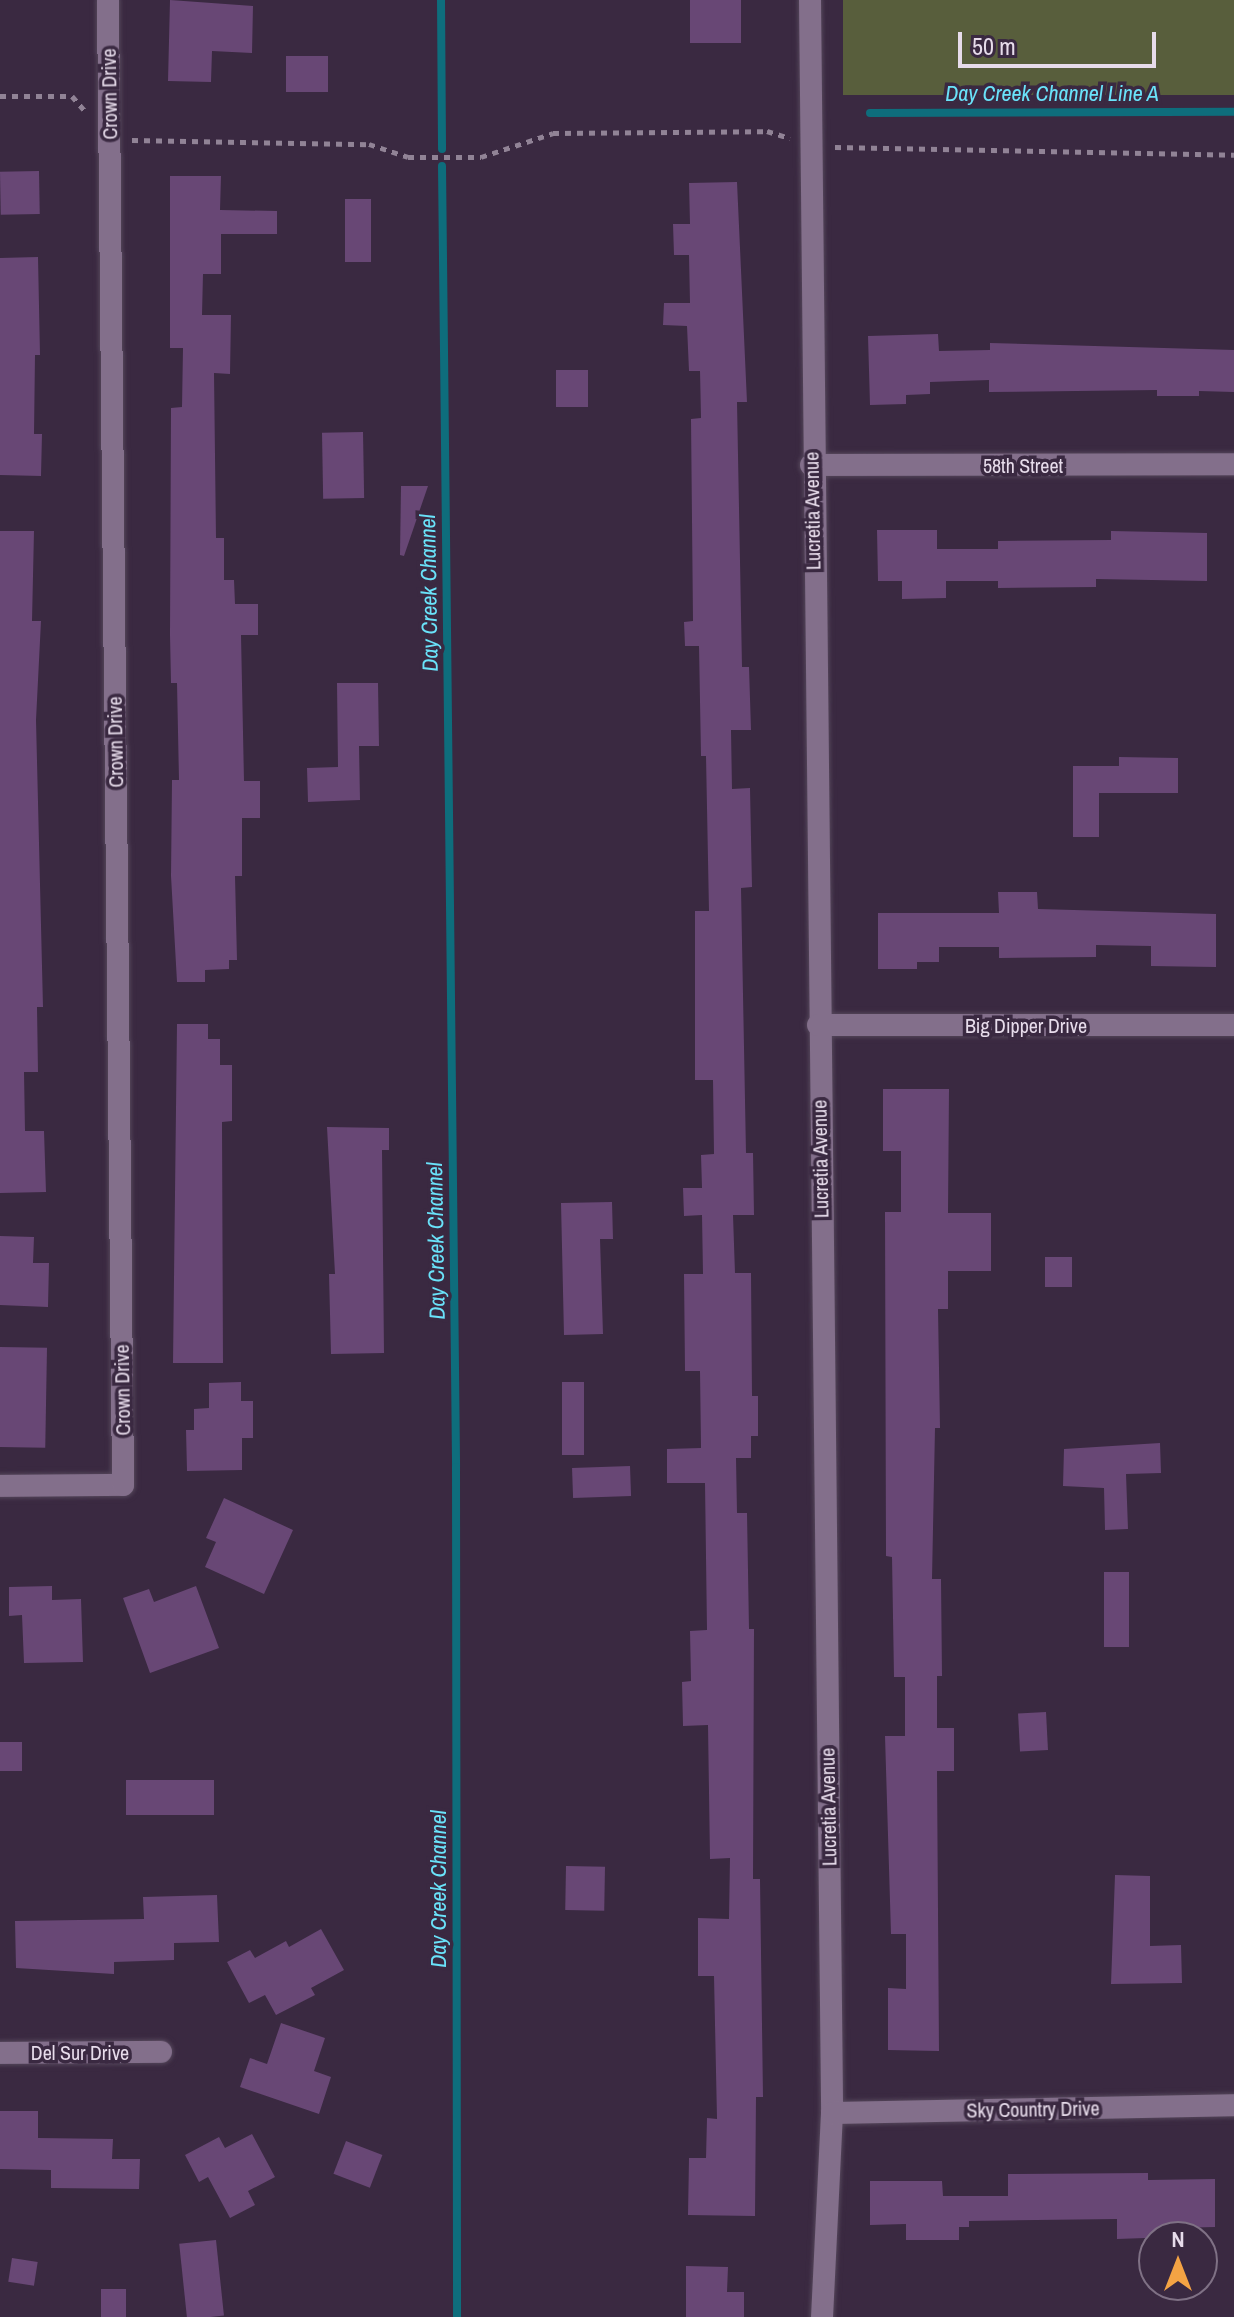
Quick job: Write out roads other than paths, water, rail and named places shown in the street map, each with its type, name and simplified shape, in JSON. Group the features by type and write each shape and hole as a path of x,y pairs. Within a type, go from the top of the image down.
{"street":[{"name":"Crown Drive","path":"0,1486 123,1485 108,0"},
{"name":"Lucretia Avenue","path":"810,0 811,465 832,2113 822,2317"},
{"name":"58th Street","path":"811,465 1234,464"},
{"name":"Big Dipper Drive","path":"818,1025 1234,1025"},
{"name":"Del Sur Drive","path":"0,2053 161,2052"},
{"name":"Sky Country Drive","path":"832,2113 1234,2105"}],"waterway":[{"name":"Day Creek Channel","path":"441,0 442,149"},
{"name":"Day Creek Channel Line A","path":"870,113 1234,112"},
{"name":"Day Creek Channel","path":"442,166 456,1467 457,2317"}]}
